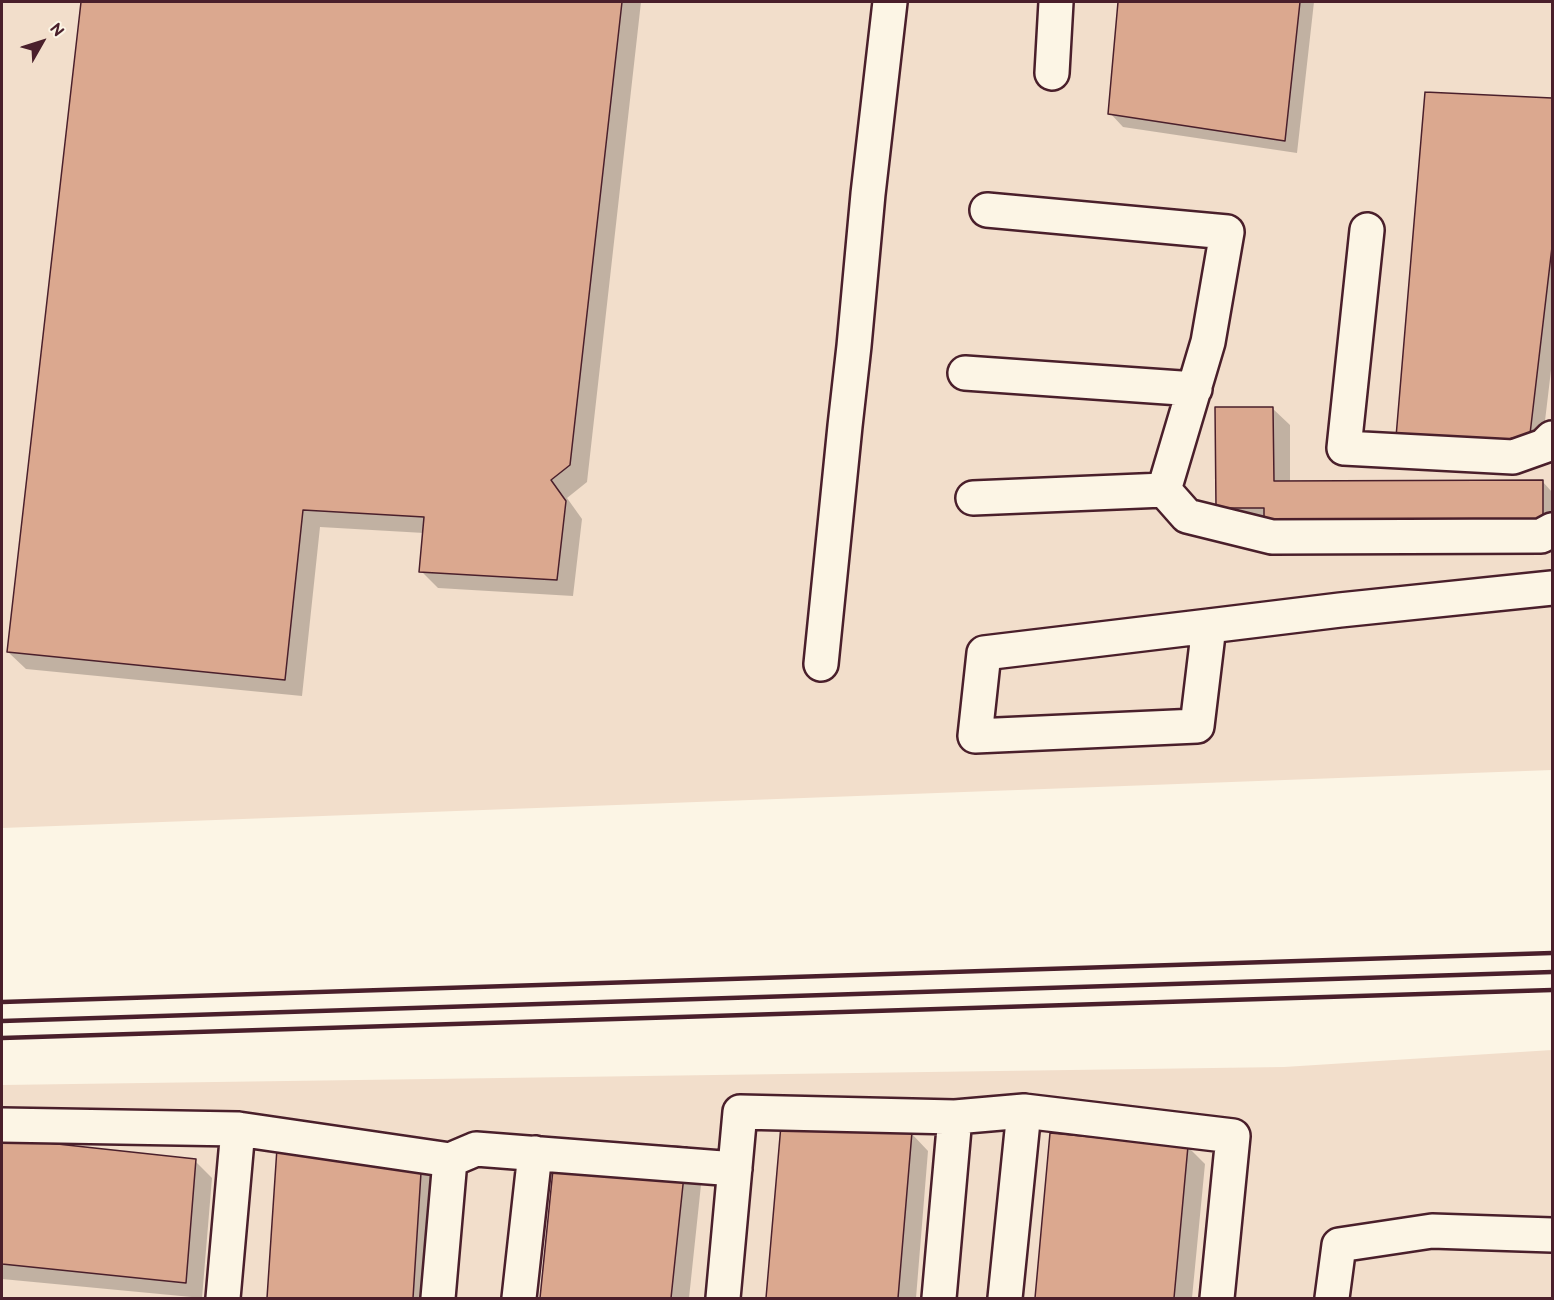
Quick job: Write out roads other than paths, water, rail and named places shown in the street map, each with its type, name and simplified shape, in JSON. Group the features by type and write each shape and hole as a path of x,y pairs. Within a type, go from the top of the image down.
{"lane":[{"path":"821,664 868,194 890,2"},
{"path":"1052,73 1056,2"},
{"path":"987,210 1227,232 1208,342 1164,490"},
{"path":"1367,230 1344,448 1513,457 1544,446 1552,438"},
{"path":"964,373 1195,389"},
{"path":"973,498 1164,490"},
{"path":"1164,490 1186,516 1272,537 1541,536 1552,530"},
{"path":"1209,626 1197,726 975,736 984,653 1340,610 1552,588"},
{"path":"1005,1299 1024,1111"},
{"path":"723,1299 740,1112 955,1117 1024,1111 1233,1136 1217,1299"},
{"path":"939,1299 955,1117"},
{"path":"2,1125 238,1130 450,1160 476,1149 735,1169"},
{"path":"223,1299 238,1130"},
{"path":"519,1299 535,1153"},
{"path":"438,1299 450,1160"},
{"path":"1332,1299 1339,1245 1432,1231 1552,1235"}],"railway":[{"path":"2,1002 1552,953"},
{"path":"2,1021 1552,972"},
{"path":"2,1038 1552,990"}]}
